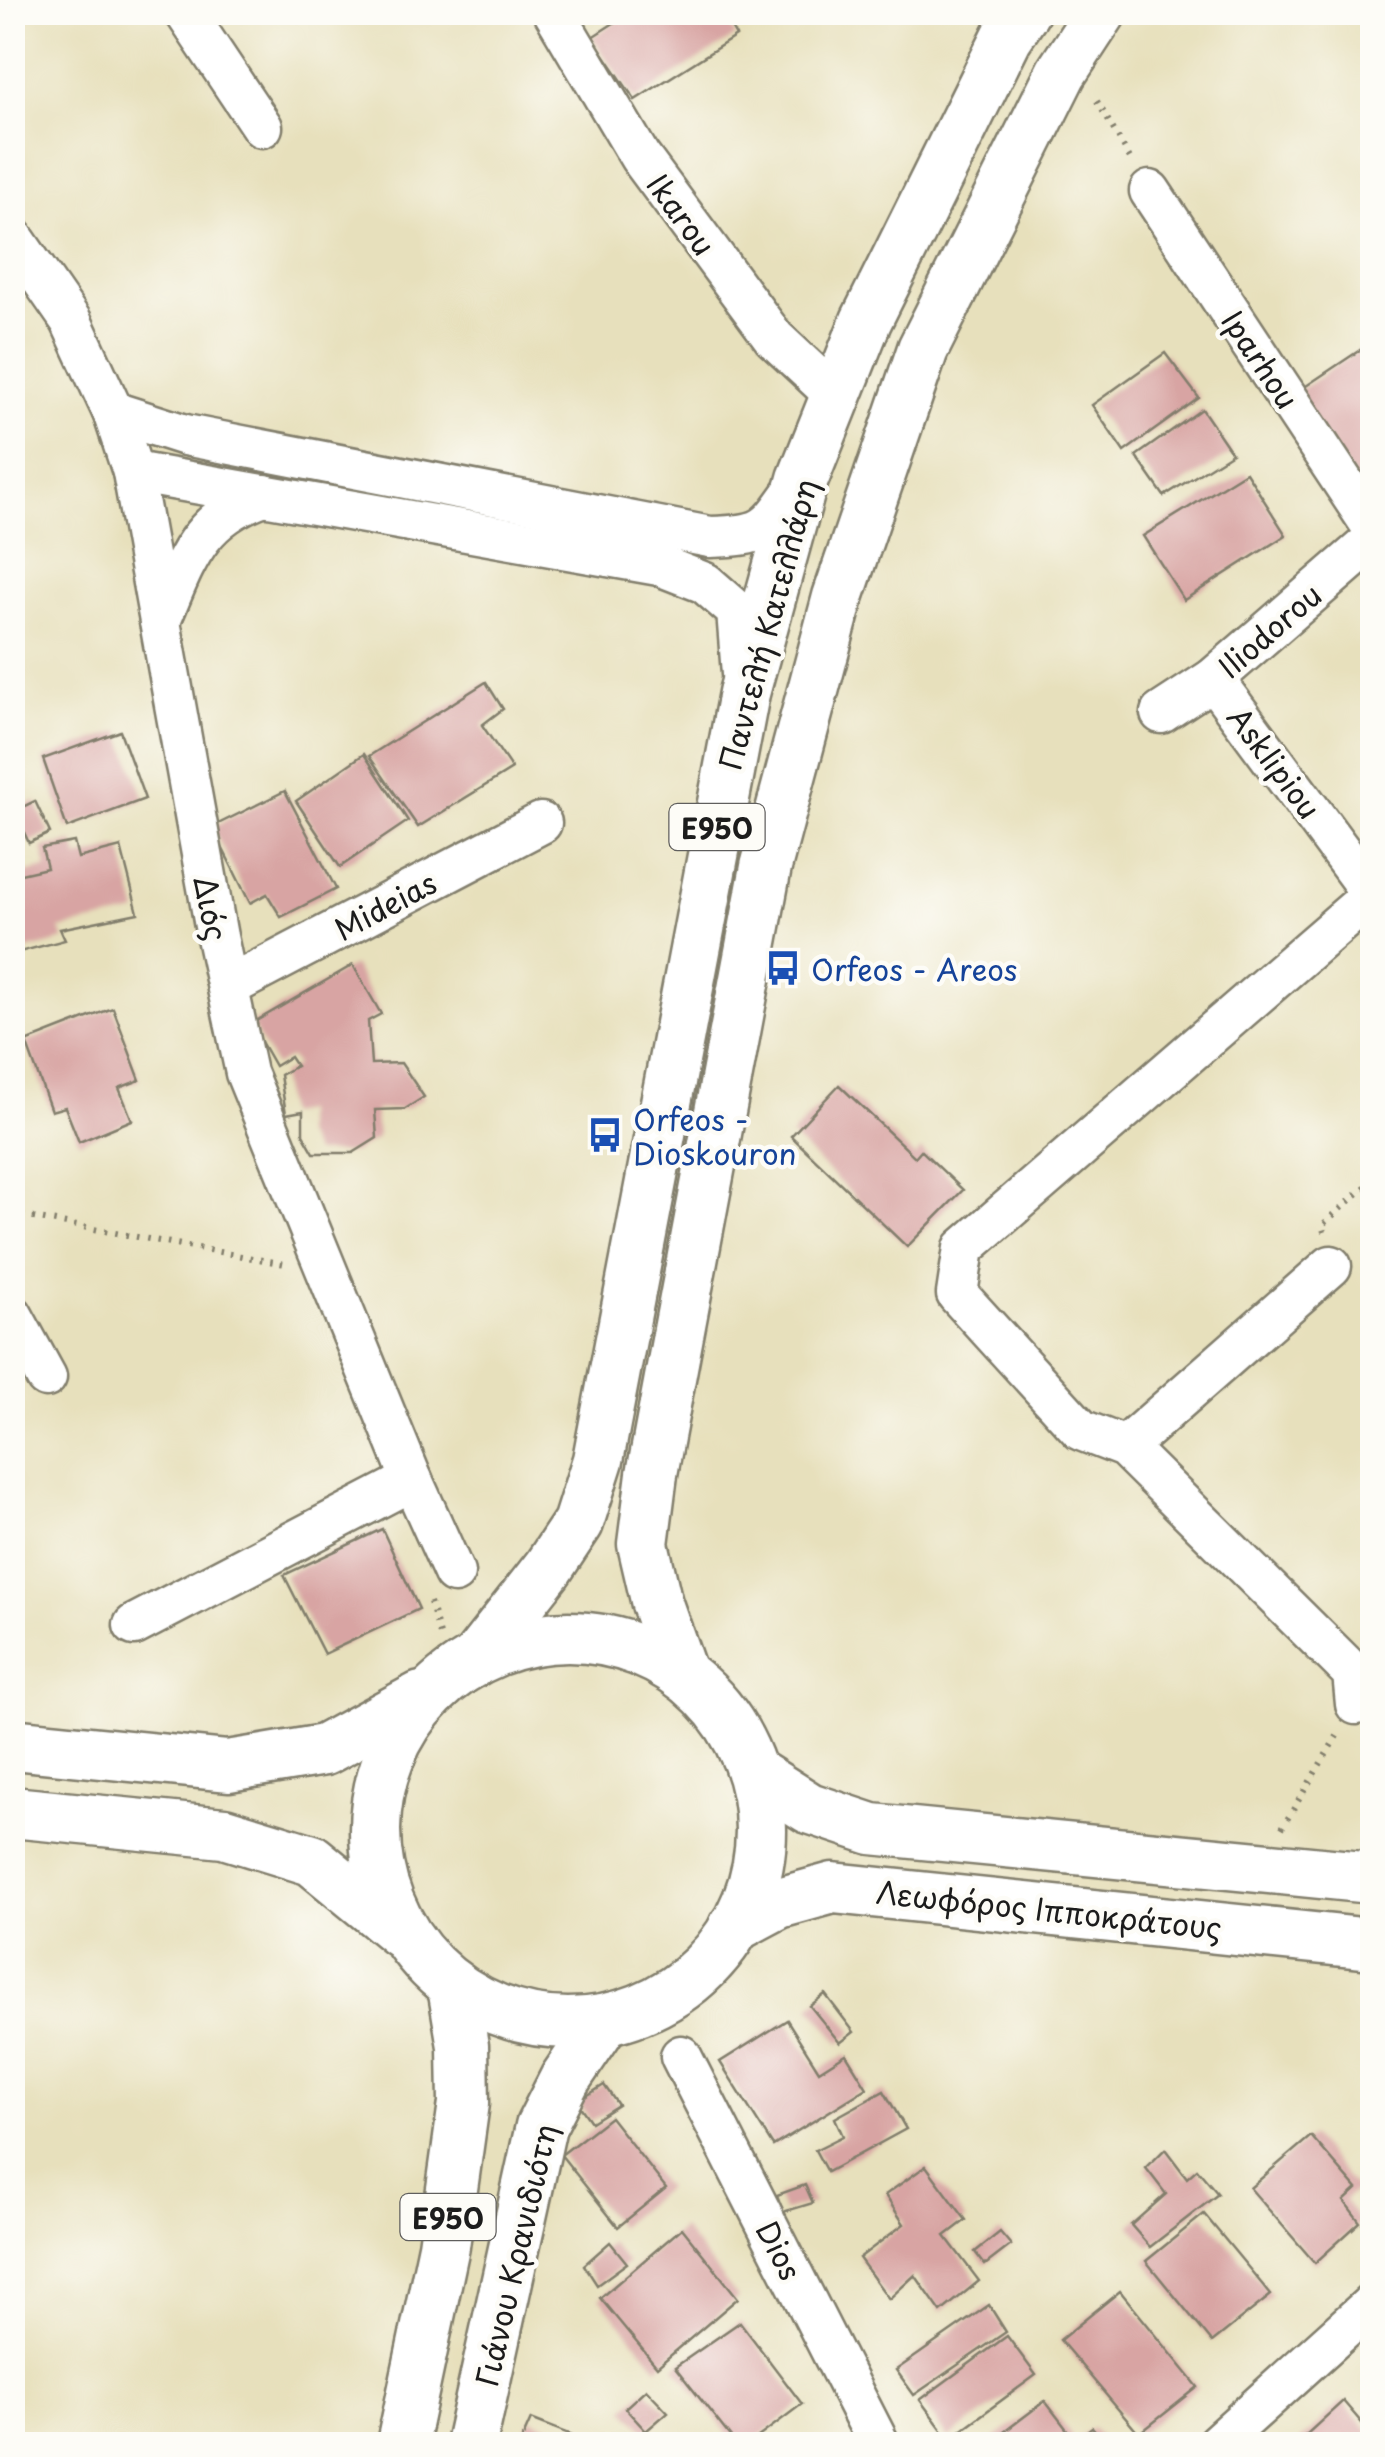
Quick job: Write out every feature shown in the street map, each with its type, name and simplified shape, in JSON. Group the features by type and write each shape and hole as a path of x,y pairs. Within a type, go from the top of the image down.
{"main road":[{"name":"Παντελή Κατελλάρη","path":"404,1935 378,1874 374,1808 392,1746 548,1568 578,1523 598,1460 744,693 803,479 866,320 1007,37 1024,12"},
{"name":"Παντελή Κατελλάρη","path":"681,1672 657,1604 643,1544 652,1474 766,868 838,596 923,349 1070,58 1101,12"},
{"path":"12,1744 228,1766 324,1750 454,1673 529,1639 582,1636 634,1647 681,1672 726,1716 754,1773 762,1838 748,1903 713,1960 664,1999 605,2020 552,2024 500,2012 453,1987 426,1963 404,1935 312,1860 224,1833 12,1812"},
{"name":"Λεωφόρος Ιπποκράτους","path":"754,1773 810,1808 872,1829 1372,1878"},
{"name":"Λεωφόρος Ιπποκράτους","path":"734,1927 779,1903 833,1888 1372,1944"},
{"name":"E950","path":"402,2444 444,2246 464,2103 462,2046 453,1987"},
{"name":"Γιάνου Κρανιδιότη","path":"471,2444 541,2126 564,2079 605,2020"}],"street":[{"path":"185,12 262,128"},
{"name":"Ikarou","path":"554,12 640,158 774,338 836,396"},
{"name":"Iparhou","path":"1150,191 1372,526"},
{"name":"Διός","path":"12,236 71,322 113,412 133,472 246,1074 454,1573"},
{"path":"113,412 185,435 710,537 742,536 769,527 803,479"},
{"path":"133,472 659,564 688,574 736,610 744,693"},
{"path":"160,621 184,567 214,520 237,504 264,495"},
{"name":"Iliodorou","path":"1161,713 1213,679 1372,541"},
{"name":"Asklipiou","path":"1213,679 1372,894"},
{"name":"Mideias","path":"228,988 542,823"},
{"path":"1356,1704 1353,1673 1125,1447 1081,1430 957,1294 964,1248 1372,894"},
{"path":"1125,1447 1331,1266"},
{"path":"12,1315 46,1376"},
{"path":"134,1625 412,1480"},
{"name":"Dios","path":"681,2056 879,2444"},
{"path":"1224,2443 1372,2304"}],"path":[{"path":"1070,58 1150,191"},
{"path":"1331,1266 1322,1226 1372,1181"},
{"path":"12,1214 326,1272"},
{"path":"454,1573 424,1585 454,1673"},
{"path":"1258,1868 1356,1704"}],"building":[{"path":"631,12 722,12 736,36 635,100 592,37"},
{"path":"1372,342 1372,490 1366,495 1294,394"},
{"path":"1165,353 1199,398 1124,452 1092,405"},
{"path":"1202,409 1232,453 1164,496 1136,456"},
{"path":"1246,472 1286,535 1184,600 1143,536"},
{"path":"486,682 503,709 482,725 512,769 418,827 369,756"},
{"path":"120,731 145,799 67,828 43,759"},
{"path":"364,754 408,821 340,867 296,801"},
{"path":"285,791 336,889 281,917 267,894 250,903 212,827"},
{"path":"35,801 50,833 29,843 14,811"},
{"path":"74,842 78,858 121,847 138,913 60,929 65,940 12,954 12,876 47,868 42,848"},
{"path":"353,965 381,1014 368,1021 371,1064 401,1063 424,1097 405,1109 375,1110 377,1138 353,1153 314,1153 303,1134 303,1111 286,1114 280,1075 296,1066 290,1057 275,1066 251,1024"},
{"path":"113,1008 140,1080 119,1088 132,1120 79,1142 65,1107 51,1111 26,1042"},
{"path":"839,1085 915,1157 921,1150 963,1190 907,1247 791,1136"},
{"path":"382,1529 419,1609 324,1654 284,1575"},
{"path":"825,1994 854,2032 840,2043 810,2006"},
{"path":"787,2020 819,2071 846,2054 867,2088 773,2146 720,2062"},
{"path":"604,2085 618,2105 591,2122 577,2102"},
{"path":"884,2091 906,2129 827,2172 815,2150 843,2136 835,2118"},
{"path":"610,2117 666,2188 618,2227 561,2155"},
{"path":"1311,2136 1357,2189 1344,2201 1360,2222 1315,2263 1250,2188"},
{"path":"1165,2149 1187,2178 1197,2169 1218,2194 1150,2247 1131,2225 1166,2194 1146,2168"},
{"path":"926,2166 966,2220 945,2236 979,2281 941,2312 915,2275 889,2299 859,2258 904,2224 885,2195"},
{"path":"805,2185 813,2203 783,2212 777,2195"},
{"path":"1204,2214 1271,2295 1212,2342 1146,2261"},
{"path":"682,2228 738,2298 657,2367 600,2298"},
{"path":"1000,2232 1011,2245 985,2265 975,2252"},
{"path":"610,2242 627,2263 597,2285 584,2265"},
{"path":"1120,2291 1198,2387 1139,2434 1060,2340"},
{"path":"989,2305 1006,2332 914,2395 896,2370"},
{"path":"740,2322 802,2404 749,2444 736,2444 675,2367"},
{"path":"1007,2336 1036,2375 949,2439 920,2400"},
{"path":"646,2389 668,2412 646,2431 625,2408"},
{"path":"1045,2401 1075,2440 1092,2427 1107,2444 988,2444"},
{"path":"1343,2401 1372,2435 1372,2444 1296,2444"},
{"path":"531,2419 595,2444 520,2444"}],"place":[{"name":"Orfeos - Areos","path":"783,968"},
{"name":"Orfeos - Dioskouron","path":"605,1135"}]}
